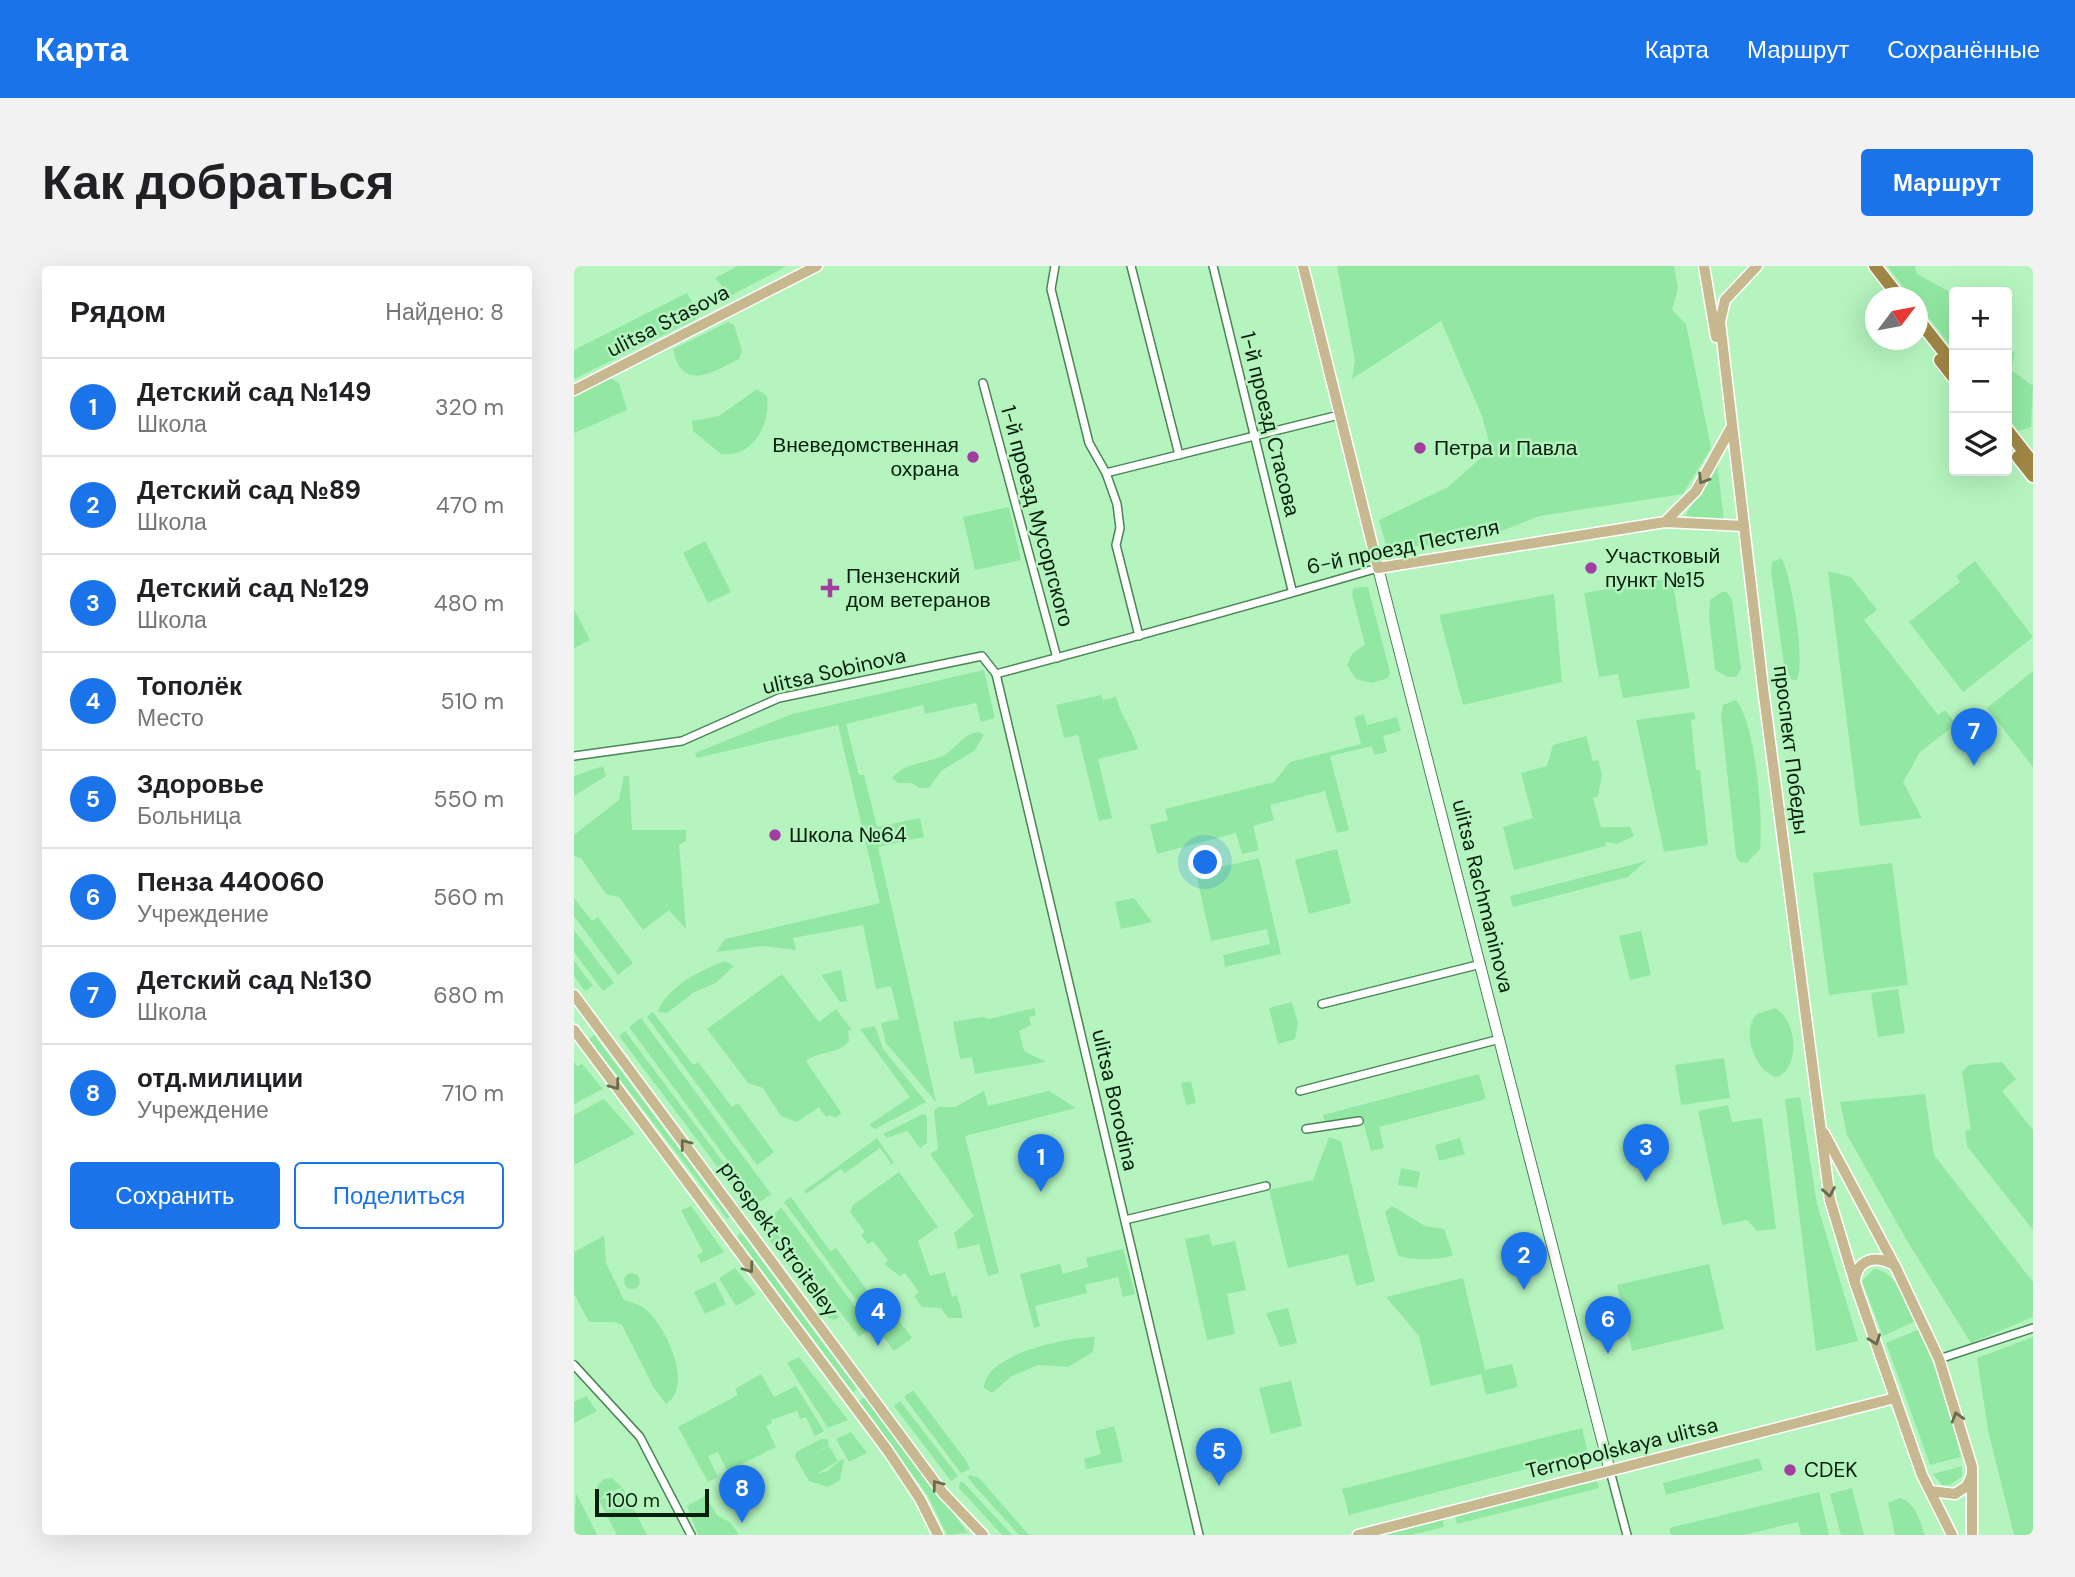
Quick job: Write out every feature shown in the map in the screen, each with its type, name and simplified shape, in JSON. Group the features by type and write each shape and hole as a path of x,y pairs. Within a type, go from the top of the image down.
{"highway":[{"path":"1864,266 1880,287"},
{"path":"1875,266 1891,287"},
{"path":"1928,333 1949,359"},
{"path":"1928,346 1949,372"},
{"path":"2012,436 2033,463"},
{"path":"2012,449 2033,476"}],"main road":[{"name":"ulitsa Stasova","path":"574,390 817,266"},
{"name":"ulitsa Rachmaninova","path":"1303,266 1610,1471"},
{"name":"проспект Победы","path":"1704,266 1726,381"},
{"name":"проспект Победы","path":"1757,266 1725,300 1720,315 1731,428 1819,1125 1830,1200 1855,1283 1931,1490"},
{"path":"1706,281 1716,292 1726,290 1740,281"},
{"path":"1665,522 1696,491 1731,428"},
{"name":"6-й проезд Пестеля","path":"1378,568 1665,522 1744,526"},
{"name":"prospekt Stroiteley","path":"574,995 943,1493 983,1535"},
{"name":"prospekt Stroiteley","path":"574,1030 888,1451 920,1499 938,1535"},
{"name":"проспект Победы","path":"1819,1125 1895,1266 1939,1359 1972,1475"},
{"path":"725,1234 743,1222"},
{"path":"1855,1283 1857,1270 1866,1261 1876,1258 1895,1266"},
{"name":"Ternopolskaya ulitsa","path":"1363,1534 1895,1398"},
{"path":"1931,1490 1955,1494 1967,1486 1972,1475"},
{"path":"1972,1475 1972,1535"},
{"path":"1931,1490 1952,1535"}],"street":[{"path":"1055,266 1051,289 1086,430 1094,455 1106,473 1119,514 1116,545 1139,636"},
{"path":"1131,266 1179,455"},
{"name":"1-й проезд Стасова","path":"1213,266 1292,590"},
{"name":"1-й проезд Мусоргского","path":"983,383 1058,657"},
{"path":"1106,473 1339,415"},
{"name":"6-й проезд Пестеля","path":"996,674 1378,568"},
{"name":"ulitsa Sobinova","path":"574,756 682,741 779,698 982,656 996,674"},
{"name":"ulitsa Borodina","path":"996,674 1199,1535"},
{"path":"1322,1004 1481,964"},
{"path":"1300,1091 1500,1039"},
{"path":"1306,1129 1359,1121"},
{"path":"1125,1220 1266,1186"},
{"path":"1939,1359 2033,1328"},
{"path":"574,1366 640,1437 691,1535"},
{"name":"ulitsa Rachmaninova","path":"1610,1471 1627,1535"}],"green space":[{"path":"738,266 787,266 730,296 715,278"},
{"path":"1337,266 1674,266 1678,288 1672,310 1686,324 1711,448 1683,494 1540,516 1481,539 1408,547 1386,545 1379,520 1448,487 1491,449 1482,416 1441,321 1352,379 1355,360"},
{"path":"1887,266 1915,266 1917,274 1949,291 1949,344 1928,317 1928,287 1904,287"},
{"path":"687,293 696,309 696,319 574,379 574,350"},
{"path":"728,322 734,325 742,351 739,359 700,375 683,371 677,363 673,349"},
{"path":"2012,371 2033,386 2031,427 2018,431 2012,423"},
{"path":"611,378 619,383 627,410 574,433 574,396"},
{"path":"757,389 767,396 768,406 763,427 751,445 733,454 721,454 693,431 692,421 719,416"},
{"path":"1717,462 1724,521 1685,516"},
{"path":"1009,507 1021,560 975,570 963,517"},
{"path":"705,541 731,592 708,603 683,553"},
{"path":"1781,558 1789,581 1799,640 1800,659 1796,680 1792,680 1784,665 1771,571 1772,562"},
{"path":"1975,561 2033,637 1963,692 1909,622 1960,582 1956,576"},
{"path":"1828,571 1851,577 1877,610 1864,620 1938,715 1945,710 1956,724 1920,752 1903,782 1922,818 1860,826"},
{"path":"1672,578 1690,688 1623,698 1618,674 1599,677 1584,593"},
{"path":"1368,587 1390,672 1388,678 1372,683 1356,679 1347,665 1352,654 1365,644 1352,595 1353,589"},
{"path":"1722,592 1727,592 1732,600 1741,669 1736,677 1728,677 1715,670 1709,616 1710,600"},
{"path":"1554,594 1562,682 1463,705 1439,615"},
{"path":"574,609 590,640 574,648"},
{"path":"984,670 995,718 981,722 976,703 925,714 923,705 846,724 859,775 864,775 877,827 920,818 924,837 878,847 936,1102 886,1043 881,1023 899,1019 891,986 876,989 863,925 793,938 796,950 762,946 716,952 725,939 880,903 838,725 697,758 695,753 792,714"},
{"path":"2033,671 2033,767 1987,708"},
{"path":"1101,695 1103,700 1116,697 1138,749 1098,759 1112,818 1099,821 1078,735 1064,738 1056,705"},
{"path":"1736,700 1749,729 1759,794 1760,849 1747,863 1740,862 1736,856 1721,715 1723,705"},
{"path":"1694,712 1696,719 1691,720 1696,770 1700,770 1708,845 1664,852 1636,720"},
{"path":"1364,714 1367,725 1397,717 1401,731 1383,736 1387,752 1374,755 1372,746 1330,756 1349,830 1337,833 1325,791 1270,805 1274,820 1253,826 1259,850 1242,854 1236,833 1157,854 1150,825 1168,820 1165,809 1274,782 1290,762 1361,744 1354,717"},
{"path":"979,732 984,735 974,751 941,771 929,788 898,783 892,778 902,769 943,756 968,735"},
{"path":"1586,736 1593,761 1598,760 1602,775 1598,796 1593,798 1601,827 1630,827 1634,836 1617,844 1605,842 1606,846 1514,870 1503,827 1533,818 1521,773 1547,766 1553,745"},
{"path":"603,766 606,776 574,796 574,776"},
{"path":"624,776 629,776 632,830 686,830 686,841 679,845 686,929 669,910 643,930 619,897 606,894 581,858 574,856 574,835 619,800"},
{"path":"1337,849 1351,903 1309,914 1295,860"},
{"path":"1259,858 1281,954 1225,967 1223,955 1270,944 1267,929 1211,941 1196,873"},
{"path":"1646,861 1628,877 1513,907 1510,896"},
{"path":"1892,863 1908,985 1829,995 1813,873"},
{"path":"574,898 592,921 598,917 633,963 618,975 574,916"},
{"path":"1134,898 1152,922 1121,929 1115,902"},
{"path":"574,930 614,983 603,991 574,952"},
{"path":"1641,931 1651,975 1630,980 1619,936"},
{"path":"574,961 593,986 585,991 574,976"},
{"path":"725,961 734,966 716,983 694,992 667,1013 658,1012 676,987 696,974"},
{"path":"841,970 847,1001 840,1002 821,975"},
{"path":"782,974 819,1022 836,1009 852,1030 848,1031 849,1041 845,1045 806,1061 840,1111 841,1114 835,1118 830,1115 826,1117 819,1107 797,1122 781,1116 763,1088 748,1083 707,1029"},
{"path":"1898,989 1905,1033 1878,1037 1871,993"},
{"path":"1292,1002 1298,1023 1295,1039 1278,1044 1269,1008"},
{"path":"1034,1008 1036,1015 1029,1017 1031,1025 1019,1031 1024,1051 1046,1062 975,1074 972,1057 960,1059 953,1022 982,1017 989,1019"},
{"path":"1775,1008 1788,1022 1793,1043 1790,1064 1785,1072 1777,1077 1762,1068 1752,1050 1750,1040 1752,1021 1757,1014"},
{"path":"653,1012 693,1065 698,1062 732,1107 738,1103 774,1152 757,1165 647,1017"},
{"path":"641,1018 771,1194 759,1203 629,1027"},
{"path":"875,1026 883,1049 926,1102 875,1129 869,1125 910,1097 860,1029"},
{"path":"625,1031 756,1206 750,1210 619,1036"},
{"path":"594,1035 729,1216 728,1220 589,1039"},
{"path":"1724,1058 1730,1098 1681,1105 1675,1065"},
{"path":"574,1062 577,1066 582,1064 603,1089 574,1104"},
{"path":"2002,1062 2016,1079 2002,1091 2033,1130 2033,1230 1967,1146 1965,1131 1971,1130 1962,1072 1969,1065"},
{"path":"1479,1074 1486,1099 1379,1127 1384,1148 1371,1151 1362,1118 1326,1127 1323,1115"},
{"path":"1191,1081 1196,1103 1186,1105 1181,1083"},
{"path":"984,1091 988,1106 1049,1091 1076,1108 965,1136 999,1273 988,1276 979,1244 958,1249 954,1233 974,1216 930,1154 938,1149 934,1111 938,1107 955,1107"},
{"path":"1925,1094 1934,1155 2033,1282 2033,1317 1971,1343 1909,1244 1847,1135 1840,1102"},
{"path":"1800,1097 1817,1204 1858,1341 1816,1351 1785,1099"},
{"path":"604,1099 635,1134 574,1165 574,1115"},
{"path":"1728,1105 1732,1122 1762,1118 1776,1229 1757,1231 1747,1220 1722,1225 1698,1111"},
{"path":"923,1114 927,1116 927,1143 920,1148 907,1131 887,1138 883,1134"},
{"path":"1329,1137 1341,1141 1375,1281 1356,1286 1348,1254 1288,1268 1269,1190 1313,1180"},
{"path":"877,1138 894,1163 888,1166 891,1163 880,1148 845,1173 841,1169 806,1194 804,1191"},
{"path":"1460,1138 1465,1154 1439,1161 1435,1145"},
{"path":"1401,1168 1420,1172 1417,1188 1398,1185"},
{"path":"899,1172 938,1227 918,1241 930,1276 945,1272 952,1297 957,1295 963,1318 948,1318 941,1308 922,1307 914,1296 919,1292 905,1273 900,1276 884,1264 888,1260 873,1241 868,1244 861,1235 865,1232 850,1212 853,1205"},
{"path":"791,1197 830,1251 836,1248 869,1293 876,1289 912,1338 894,1351 784,1202"},
{"path":"691,1206 724,1252 701,1263 697,1255 703,1252 681,1210"},
{"path":"1392,1206 1425,1226 1444,1229 1453,1255 1425,1259 1398,1255 1385,1212"},
{"path":"781,1207 871,1328 859,1337 770,1219"},
{"path":"768,1221 839,1317 835,1320 828,1318 760,1227"},
{"path":"742,1234 857,1389 853,1392 737,1237"},
{"path":"1209,1234 1212,1246 1235,1241 1246,1290 1227,1294 1235,1334 1207,1340 1185,1239"},
{"path":"604,1236 606,1263 624,1300 642,1307 652,1316 668,1340 674,1355 678,1383 674,1395 666,1404 654,1388 622,1325 614,1322 589,1322 574,1294 574,1252"},
{"path":"1123,1249 1135,1294 1123,1297 1118,1277 1085,1285 1087,1293 1035,1306 1040,1326 1034,1328 1020,1274 1060,1264 1063,1274 1088,1267 1086,1258"},
{"path":"1709,1264 1724,1329 1632,1351 1617,1285"},
{"path":"735,1268 756,1294 736,1306 719,1278"},
{"path":"1874,1269 1882,1271 1894,1281 1916,1321 1883,1336 1862,1281"},
{"path":"632,1273 640,1281 632,1289 624,1281"},
{"path":"1463,1278 1485,1370 1512,1364 1518,1387 1486,1395 1481,1374 1431,1386 1419,1336 1386,1297"},
{"path":"715,1282 726,1304 705,1314 694,1292"},
{"path":"1288,1308 1297,1343 1280,1347 1266,1313"},
{"path":"1920,1329 1947,1401 1961,1457 1930,1465 1886,1343"},
{"path":"1095,1337 1093,1352 1068,1367 1039,1365 1012,1376 992,1393 984,1388 988,1376 1012,1357 1048,1344"},
{"path":"2033,1337 2033,1535 2014,1535 1988,1430 1977,1358"},
{"path":"799,1357 848,1420 828,1428 787,1363"},
{"path":"761,1374 774,1397 796,1386 824,1431 815,1436 806,1417 800,1419 797,1411 771,1420 772,1423 766,1426 776,1447 727,1471 718,1452 708,1456 718,1477 708,1482 678,1427 738,1395 735,1389"},
{"path":"1291,1381 1302,1426 1271,1434 1259,1388"},
{"path":"913,1390 970,1469 961,1473 904,1397"},
{"path":"586,1396 597,1411 574,1423 574,1402"},
{"path":"866,1396 968,1533 947,1535 928,1496 859,1401"},
{"path":"900,1401 958,1476 951,1481 894,1406"},
{"path":"1114,1426 1123,1462 1086,1469 1084,1459 1101,1454 1095,1431"},
{"path":"1582,1428 1588,1453 1349,1515 1342,1489"},
{"path":"851,1432 867,1453 849,1462 836,1439"},
{"path":"821,1439 827,1439 829,1445 815,1454 829,1446 838,1461 817,1474 828,1471 840,1460 844,1460 840,1480 828,1487 809,1481 795,1457 796,1452"},
{"path":"1759,1458 1763,1470 1666,1495 1663,1483"},
{"path":"1962,1466 1962,1476 1950,1485 1942,1485 1933,1474"},
{"path":"970,1475 979,1478 1029,1535 1019,1535 973,1484 968,1477"},
{"path":"612,1478 622,1487 599,1499 597,1486 604,1479"},
{"path":"1597,1481 1599,1488 1457,1524 1455,1516"},
{"path":"960,1482 963,1482 1012,1535 1002,1535 959,1488"},
{"path":"623,1488 647,1535 617,1535 599,1500"},
{"path":"1852,1488 1864,1535 1841,1535 1830,1494"},
{"path":"1819,1492 1829,1535 1801,1535 1798,1522 1744,1535 1671,1535 1669,1528"},
{"path":"576,1493 597,1534 597,1535 574,1535"},
{"path":"705,1496 717,1515 731,1523 739,1535 698,1535 687,1506"},
{"path":"1900,1498 1913,1508 1925,1535 1895,1535 1888,1503"},
{"path":"1443,1520 1444,1527 1411,1535 1384,1535"}],"place":[{"name":"Петра и Павла","path":"1420,448"},
{"name":"Вневедомственная охрана","path":"973,457"},
{"name":"Участковый пункт №15","path":"1591,568"},
{"name":"Пензенский дом ветеранов","path":"830,588"},
{"name":"Детский сад №130","path":"1974,766"},
{"name":"Школа №64","path":"775,835"},
{"name":"Детский сад №129","path":"1646,1182"},
{"name":"Детский сад №149","path":"1041,1192"},
{"name":"Детский сад №89","path":"1524,1290"},
{"name":"Тополёк","path":"878,1346"},
{"name":"Пенза 440060","path":"1608,1354"},
{"name":"CDEK","path":"1790,1470"},
{"name":"Здоровье","path":"1219,1486"},
{"name":"отд.милиции","path":"742,1523"}]}
